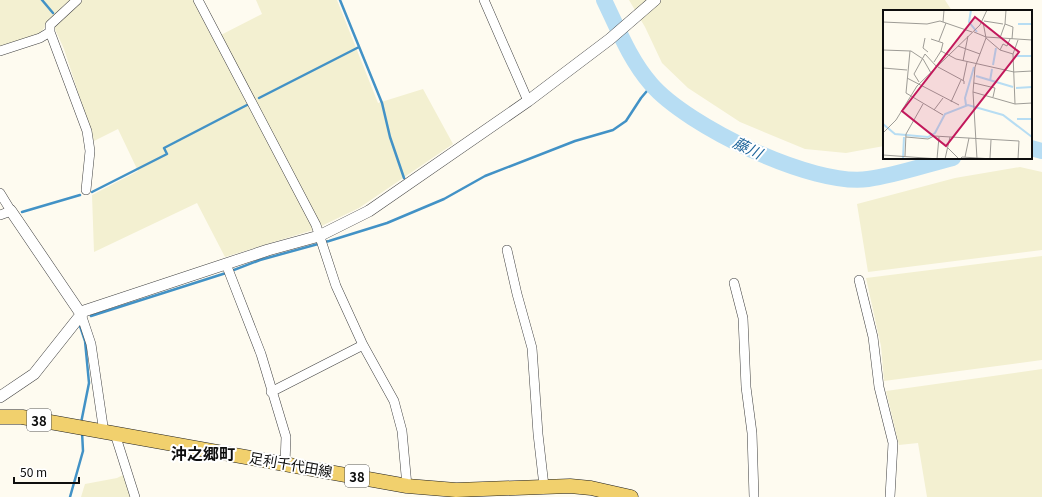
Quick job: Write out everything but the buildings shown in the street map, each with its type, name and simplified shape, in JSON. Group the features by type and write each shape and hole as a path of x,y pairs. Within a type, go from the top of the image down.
{"main road":[{"name":"足利千代田線","path":"0,417 22,417 407,486 456,490 545,490 591,488 626,496"}],"street":[{"path":"77,0 50,25 50,32 87,131 90,143 86,190"},
{"path":"198,0 316,225 336,286 363,345 394,401 402,431 407,486"},
{"path":"484,0 528,101"},
{"path":"0,397 34,374 84,311 226,264 319,236 370,211 528,101 610,39 655,0"},
{"path":"0,51 40,38 50,32"},
{"path":"0,193 81,314 90,344 110,433 135,497"},
{"path":"0,216 11,211"},
{"path":"507,250 532,348 538,434 545,490"},
{"path":"226,264 261,354 271,392 286,437 285,464"},
{"path":"860,280 873,336 879,387 893,443 890,497"},
{"path":"734,283 743,318 746,387 752,439 754,497"},
{"path":"271,392 363,345"}],"shaded area":[{"path":"0,0 72,0 59,11 40,33 0,48"},
{"path":"80,0 193,0 213,39 262,14 256,0 337,0 378,103 423,89 453,144 359,208 313,230 225,257 197,203 94,252 92,195 138,171 118,129 94,141 64,49 54,27"},
{"path":"629,0 945,0 951,10 883,10 883,146 846,153 805,149 740,122 688,88 662,63 645,27"},
{"path":"1020,167 1042,172 1042,250 868,272 857,204 955,178"},
{"path":"1042,256 1042,360 884,381 881,346 866,278"},
{"path":"1042,369 1042,497 927,497 918,443 899,445 886,391"},
{"path":"125,474 132,497 81,497 85,484 117,478"}],"waterway":[{"path":"42,0 53,13"},
{"path":"340,0 382,103 390,137 404,178"},
{"name":"藤川","path":"604,0 631,55 651,84 668,100 692,118 721,135 752,150 785,164 844,179 868,179 879,177 949,159"},
{"path":"259,98 359,47"},
{"path":"91,316 226,273 260,260 387,223 444,199 485,176 575,141 613,130 626,121 641,98 652,85"},
{"path":"92,192 167,154 164,148 247,105"},
{"name":"藤川","path":"1032,148 1042,151"},
{"path":"22,212 80,195"},
{"path":"80,326 85,341 89,383 81,423"},
{"path":"70,497 83,451 82,432"}],"district":[{"name":"沖之郷町","path":"203,453"}]}
